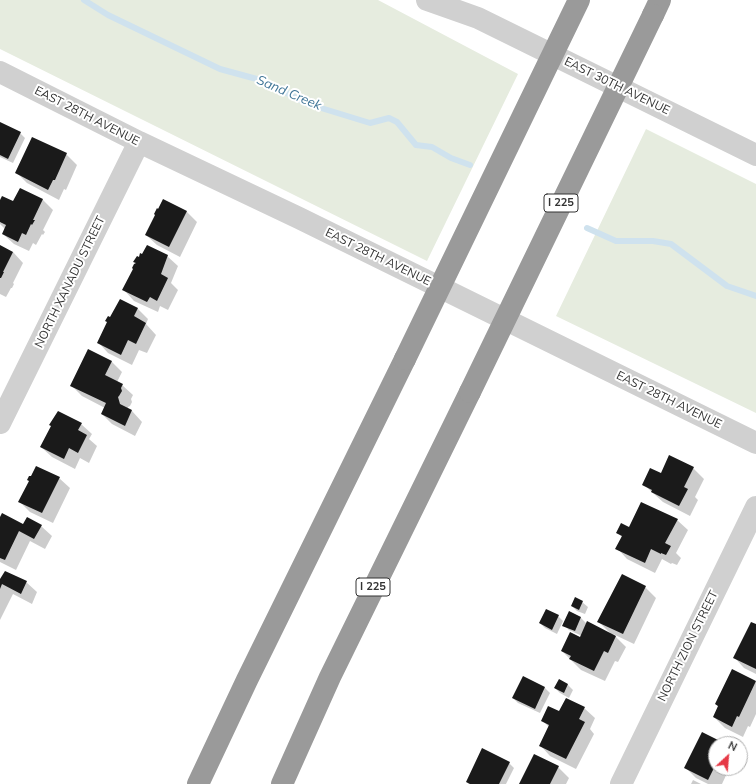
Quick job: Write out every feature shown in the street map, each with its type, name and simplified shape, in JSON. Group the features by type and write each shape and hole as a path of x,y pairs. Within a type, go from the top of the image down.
{"highway":[{"path":"198,784 247,680 579,0"},
{"name":"I 225","path":"282,784 330,677 657,8"}],"street":[{"name":"EAST 30TH AVENUE","path":"427,0 478,18 756,155"},
{"name":"EAST 30TH AVENUE","path":"452,0 478,18"},
{"name":"EAST 28TH AVENUE","path":"0,72 139,142 299,218 756,443"},
{"name":"NORTH XANADU STREET","path":"0,423 139,142"},
{"name":"NORTH ZION STREET","path":"620,784 756,507"}],"shaded area":[{"path":"0,0 378,0 518,74 427,261 0,49"},
{"path":"646,129 756,184 756,413 556,316"}],"building":[{"path":"0,122 21,132 8,159 0,155"},
{"path":"32,137 67,153 55,180 53,180 48,190 15,173"},
{"path":"20,188 43,199 33,220 35,220 32,225 31,224 26,235 22,233 18,242 2,234 6,225 0,222 0,200 2,196 13,201"},
{"path":"163,199 187,211 169,247 145,235 157,208 158,209"},
{"path":"0,245 13,252 1,278 0,278"},
{"path":"147,245 168,255 161,274 168,278 157,301 150,297 147,302 122,290 134,264 136,263 133,262 137,256 139,257 140,253 142,254"},
{"path":"120,299 138,308 134,316 146,323 136,344 128,340 121,355 97,343 107,322 105,321 108,316 110,317"},
{"path":"88,349 112,361 105,375 123,384 121,388 122,391 118,397 120,404 132,410 125,426 101,414 106,403 70,386"},
{"path":"58,411 82,423 78,430 87,435 78,453 69,448 64,459 40,447 51,426 49,425"},
{"path":"669,455 694,467 684,487 688,489 679,506 651,492 652,490 642,485 650,468 661,473"},
{"path":"36,466 60,477 42,513 18,502 29,481 27,480 29,476 31,476"},
{"path":"641,502 678,519 665,543 671,546 666,555 651,549 645,563 615,549 622,536 616,533 621,523 629,527"},
{"path":"2,513 23,524 27,517 42,525 34,539 19,531 5,560 0,558 0,517"},
{"path":"5,571 27,581 21,594 2,584 0,589 0,579"},
{"path":"622,574 646,586 623,634 597,622"},
{"path":"575,597 583,601 579,610 571,606"},
{"path":"546,609 559,615 552,630 539,623"},
{"path":"569,611 581,617 575,631 562,626"},
{"path":"587,621 616,636 608,653 604,651 594,671 569,659 571,656 561,651 570,632 580,637"},
{"path":"751,622 756,624 756,669 733,658"},
{"path":"732,669 756,681 739,717 737,716 732,727 713,717 718,706 715,704"},
{"path":"523,676 545,687 535,709 512,698"},
{"path":"559,679 568,684 564,693 554,688"},
{"path":"566,698 585,707 579,719 585,722 566,759 539,746 549,725 541,721 548,706 559,711"},
{"path":"702,732 710,736 708,736 708,776 710,776 708,780 684,768"},
{"path":"482,748 510,762 499,784 470,784 466,782"},
{"path":"534,754 559,766 550,784 519,784"}],"waterway":[{"name":"Sand Creek","path":"84,0 108,15 220,69 264,81 308,104 370,123 389,118 397,122 416,145 432,147 451,158 470,165"},
{"name":"Sand Creek","path":"587,228 616,241 653,241 671,244 727,286 756,296"}]}
